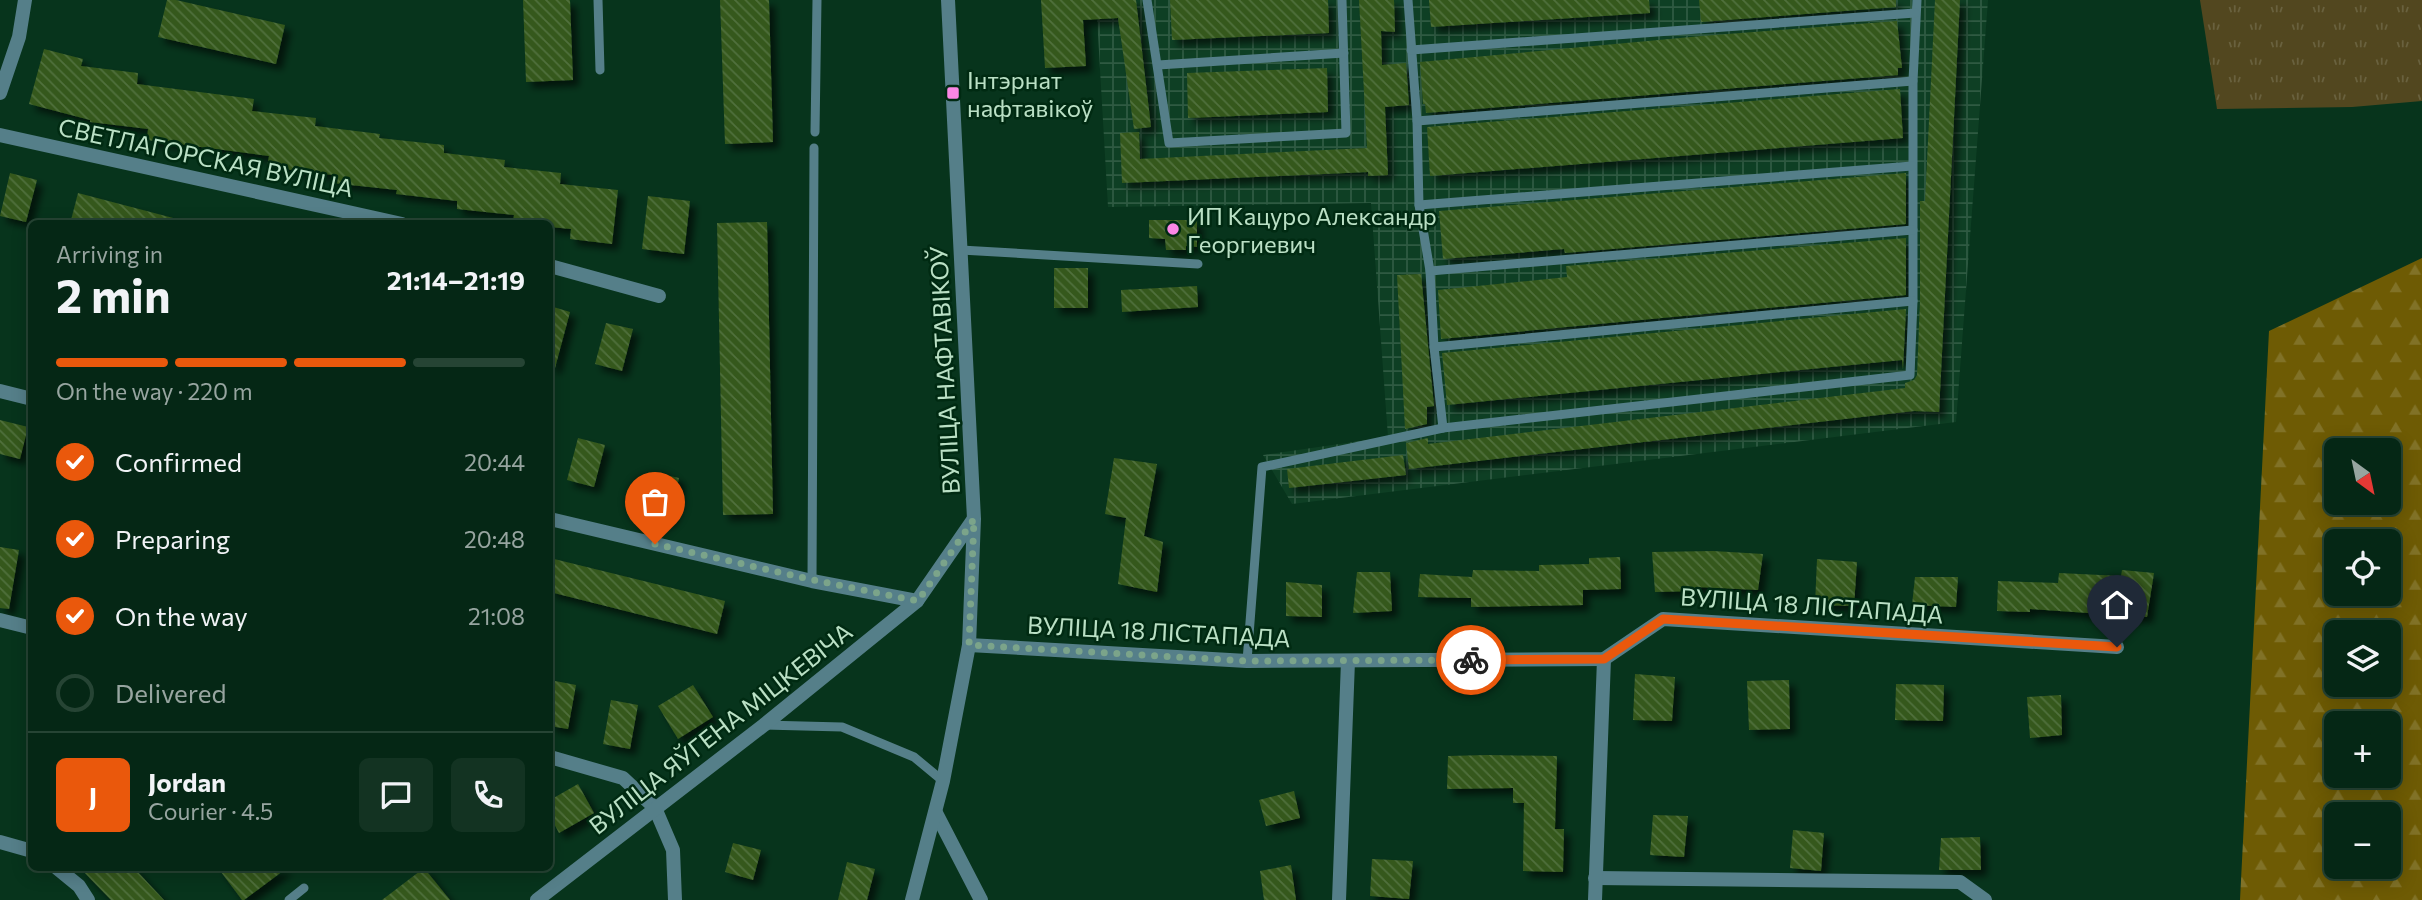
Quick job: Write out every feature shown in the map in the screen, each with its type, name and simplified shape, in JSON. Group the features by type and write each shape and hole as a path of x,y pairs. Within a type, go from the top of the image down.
{"street":[{"path":"0,93 19,37 25,0"},
{"name":"ВУЛІЦА НАФТАВІКОЎ","path":"912,900 936,813 969,645 974,519 948,0"},
{"name":"СВЕТЛАГОРСКАЯ ВУЛІЦА","path":"0,135 384,220"},
{"path":"553,266 659,296"},
{"path":"0,391 28,398"},
{"name":"ВУЛІЦА ЯЎГЕНА МІЦКЕВІЧА","path":"537,900 764,725 918,601 974,519"},
{"path":"553,520 813,580 918,601"},
{"name":"ВУЛІЦА 18 ЛІСТАПАДА","path":"969,645 1247,661 1604,659 1663,619 2117,647"},
{"path":"0,620 28,627"},
{"path":"1595,900 1604,659"},
{"path":"1339,900 1348,661"},
{"path":"553,758 623,778 655,808 673,850 675,900"},
{"path":"936,813 981,900"},
{"path":"0,842 28,850"},
{"path":"61,871 79,886 88,900"},
{"path":"1595,878 1960,882 1985,900"}],"lane":[{"path":"598,0 600,71"},
{"path":"815,132 817,0"},
{"path":"1147,0 1169,143 1346,133 1342,0"},
{"path":"1408,0 1417,121 1419,205 1430,271 1434,347 1443,428"},
{"path":"1247,661 1262,467 1443,428 1910,375 1916,0"},
{"path":"1411,50 1915,13"},
{"path":"1158,65 1343,53"},
{"path":"1417,121 1913,81"},
{"path":"813,580 814,148"},
{"path":"1419,205 1912,166"},
{"path":"1430,271 1913,230"},
{"path":"961,250 1198,264"},
{"path":"1434,347 1913,301"},
{"path":"764,725 842,727 914,757 943,781"},
{"path":"289,900 304,888"}],"shaded area":[{"path":"1096,0 1988,0 1956,422 1292,504 1263,455 1388,437 1371,203 1108,207"}],"green space":[{"path":"2200,0 2422,0 2422,101 2352,107 2217,109"},
{"path":"2422,258 2422,900 2240,900 2269,331"}],"building":[{"path":"167,0 285,25 276,64 158,37"},
{"path":"523,0 570,0 573,80 526,82"},
{"path":"720,0 769,0 773,142 725,144"},
{"path":"1041,0 1136,0 1151,127 1134,129 1118,18 1083,20 1086,66 1045,68"},
{"path":"1170,0 1328,0 1329,33 1172,40"},
{"path":"1359,0 1394,0 1395,32 1381,31 1382,65 1406,63 1409,105 1385,107 1388,175 1368,176 1368,172 1122,183 1120,133 1139,132 1140,159 1367,148"},
{"path":"1429,0 1649,0 1650,13 1431,27"},
{"path":"1699,0 1896,0 1896,7 1701,22"},
{"path":"1935,0 1960,0 1939,412 1914,411 1409,469 1406,443 1428,438 1428,444 1905,388 1905,383 1914,380 1917,375 1920,301 1920,201 1925,201"},
{"path":"1897,21 1902,68 1898,68 1898,75 1426,113 1423,104 1420,62"},
{"path":"44,49 83,59 81,66 138,73 137,84 254,99 252,111 316,118 315,126 380,134 379,138 444,145 444,153 505,160 504,167 561,173 560,184 618,190 612,244 570,239 571,229 553,227 553,220 513,220 514,215 457,209 457,201 396,194 397,190 332,183 333,175 267,167 269,156 147,140 148,129 90,122 29,104"},
{"path":"1327,68 1328,112 1188,118 1187,73"},
{"path":"1900,89 1903,138 1430,176 1427,127"},
{"path":"10,173 37,180 26,222 0,216"},
{"path":"1906,173 1906,224 1565,253 1564,249 1443,259 1439,211"},
{"path":"78,193 177,219 177,220 71,220"},
{"path":"648,196 690,201 684,254 642,249"},
{"name":"ИП Кацуро Александр Георгиевич","path":"1149,220 1197,220 1197,247 1166,250 1165,239 1149,238"},
{"path":"767,222 773,514 723,515 717,223"},
{"path":"1906,238 1906,295 1441,339 1438,290 1567,277 1566,266"},
{"path":"1054,268 1088,268 1088,308 1054,308"},
{"path":"1421,274 1434,406 1427,407 1427,424 1405,429 1397,275"},
{"path":"1197,286 1198,307 1122,312 1121,290"},
{"path":"553,307 570,312 553,368"},
{"path":"1906,309 1903,369 1902,360 1447,405 1442,353"},
{"path":"606,323 633,329 622,371 595,364"},
{"path":"0,420 28,427 20,459 0,454"},
{"path":"578,438 605,445 594,487 567,480"},
{"path":"1403,455 1406,475 1289,488 1287,469"},
{"path":"1114,458 1157,464 1144,536 1163,542 1157,592 1118,584 1126,518 1105,514"},
{"path":"652,472 679,478 669,520 642,513"},
{"path":"0,547 19,550 9,609 0,608"},
{"path":"1652,552 1763,554 1758,590 1697,587 1697,591 1655,592"},
{"path":"1620,557 1621,589 1583,590 1583,605 1471,607 1471,598 1418,597 1420,574 1472,577 1473,570 1539,571 1539,565 1589,564 1589,558"},
{"path":"553,559 725,601 717,634 553,593"},
{"path":"1817,559 1857,562 1854,606 1815,605"},
{"path":"2122,570 2154,573 2147,617 2030,609 2030,612 1997,611 1998,581 2058,583 2059,573 2121,576"},
{"path":"1357,572 1390,572 1392,611 1353,613"},
{"path":"1915,577 1958,577 1956,607 1912,605"},
{"path":"1286,582 1322,585 1322,617 1286,616"},
{"path":"1635,674 1675,677 1672,721 1633,720"},
{"path":"1789,680 1790,729 1749,730 1747,681"},
{"path":"553,681 576,685 568,729 553,726"},
{"path":"1896,684 1944,685 1943,721 1895,720"},
{"path":"693,685 713,717 678,739 658,706"},
{"path":"2061,695 2062,735 2030,738 2027,697"},
{"path":"611,700 638,705 630,749 603,744"},
{"path":"1448,756 1557,756 1555,829 1564,829 1563,872 1523,871 1524,803 1513,803 1513,788 1447,789"},
{"path":"578,784 594,813 559,833 553,822 553,798"},
{"path":"1294,791 1300,818 1266,826 1259,800"},
{"path":"1653,815 1688,816 1684,857 1650,855"},
{"path":"1793,830 1824,833 1821,871 1790,868"},
{"path":"1980,837 1981,870 1939,870 1941,838"},
{"path":"733,843 761,850 753,880 725,872"},
{"path":"1372,859 1413,861 1409,899 1370,896"},
{"path":"847,862 875,869 867,900 838,900"},
{"path":"1291,865 1296,900 1264,900 1260,871"},
{"path":"83,871 137,871 164,900 111,900"},
{"path":"220,871 283,871 244,900"},
{"path":"420,871 426,871 450,900 382,900"}],"way so far":[{"path":"655,544 918,601 974,519 969,645 1247,661 1471,660"}],"place":[{"name":"Інтэрнат нафтавікоў","path":"953,93"},
{"name":"ИП Кацуро Александр Георгиевич","path":"1173,229"}],"route":[{"path":"1471,660 1604,659 1663,619 2117,647"}]}
